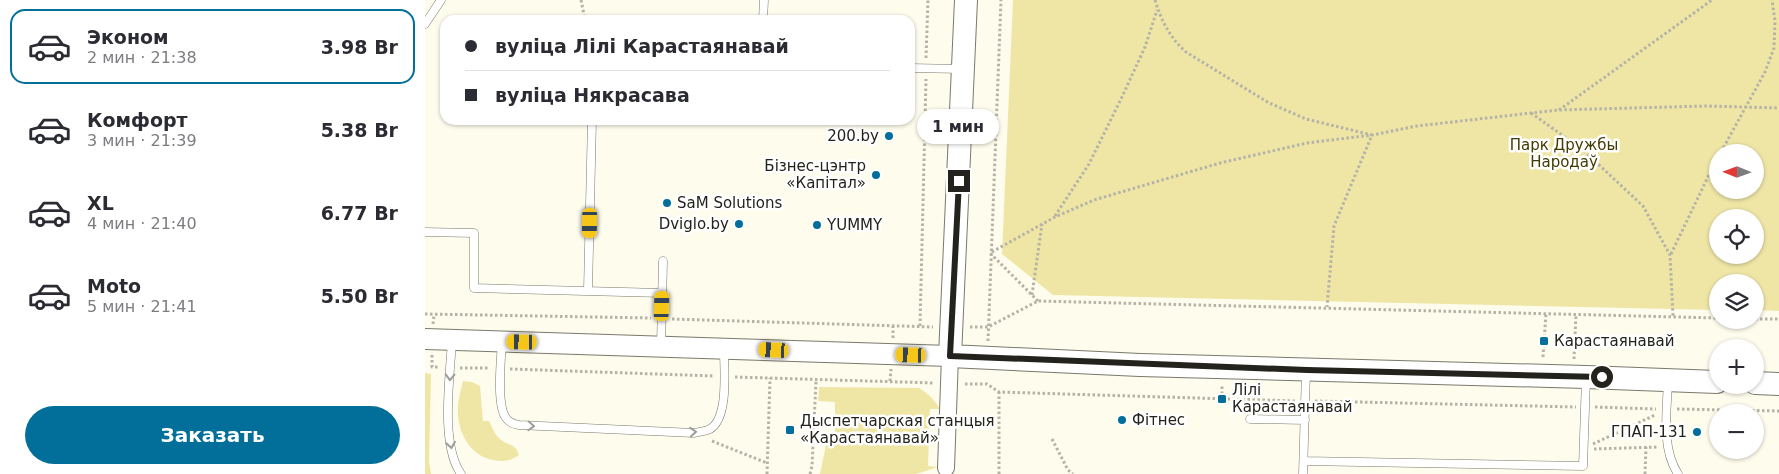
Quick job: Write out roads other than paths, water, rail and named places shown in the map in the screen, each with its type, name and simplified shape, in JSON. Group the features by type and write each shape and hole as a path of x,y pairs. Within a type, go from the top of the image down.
{"main road":[{"path":"967,0 950,356 1307,370 1709,382"},
{"path":"1764,384 1779,384"}],"street":[{"path":"425,339 950,356 944,472"}],"lane":[{"path":"425,24 441,0"},
{"path":"763,15 764,0"},
{"path":"915,68 964,69"},
{"path":"588,290 592,125"},
{"path":"425,232 474,234 474,288 662,293"},
{"path":"661,346 663,261"},
{"path":"452,340 449,413 450,445 456,467 461,474"},
{"path":"502,341 500,398 504,417 510,423 519,425 694,433 710,429 717,423 722,410 724,348"},
{"path":"1303,474 1307,370"},
{"path":"1304,461 1583,466 1585,407 1579,377"},
{"path":"1668,381 1667,447 1671,463 1677,474"},
{"path":"1250,419 1305,420"}],"place":[{"name":"200.by","path":"889,136"},
{"name":"Бізнес-цэнтр «Капітал»","path":"876,175"},
{"name":"SaM Solutions","path":"667,203"},
{"name":"Dviglo.by","path":"739,224"},
{"name":"YUMMY","path":"817,225"},
{"name":"Карастаянавай","path":"1544,341"},
{"name":"Лілі Карастаянавай","path":"1222,399"},
{"name":"Фітнес","path":"1122,420"},
{"name":"Дыспетчарская станцыя «Карастаянавай»","path":"790,430"},
{"name":"ГПАП-131","path":"1697,432"}],"park label":[{"name":"Парк Дружбы Народаў","path":"1564,154"}]}
